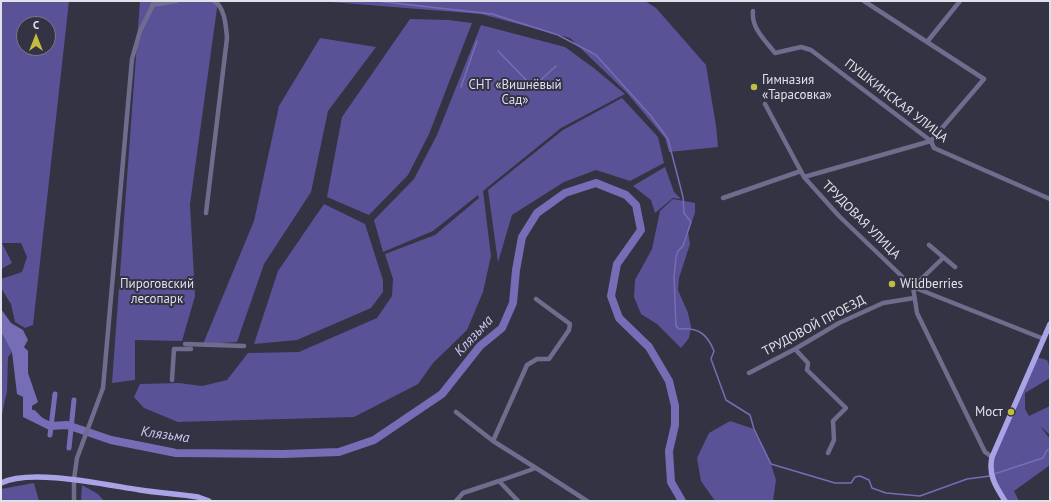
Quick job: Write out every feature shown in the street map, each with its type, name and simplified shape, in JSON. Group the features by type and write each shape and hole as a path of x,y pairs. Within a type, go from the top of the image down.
{"main road":[{"path":"1005,501 993,477 990,465 992,457 1050,324"},
{"path":"1,483 7,480 25,478 74,479 198,497 210,501"}],"street":[{"path":"74,501 74,479 81,446 103,388 132,59 140,31 154,3 176,1"},
{"path":"206,213 227,38 225,19 217,3 214,1"},
{"path":"804,177 931,140 984,79 864,1"},
{"path":"928,42 960,1"},
{"name":"ПУШКИНСКАЯ УЛИЦА","path":"753,11 752,19 758,32 775,53 801,48 811,50 931,140 934,148 1050,199"},
{"name":"ТРУДОВАЯ УЛИЦА","path":"765,104 804,177 839,216 912,287"},
{"path":"723,198 801,170"},
{"path":"930,245 943,258 956,267"},
{"path":"912,287 943,258"},
{"path":"912,287 917,313 981,445 985,452 992,457"},
{"path":"912,287 1044,339"},
{"name":"ТРУДОВОЙ ПРОЕЗД","path":"749,373 795,349 839,323 883,303 914,298"},
{"path":"493,441 527,364 538,359 549,359 569,330 570,324 536,299"},
{"path":"185,344 244,346"},
{"path":"172,380 174,349 191,349"},
{"path":"795,349 808,363 807,370 846,408 833,421 834,440 828,453"},
{"path":"456,412 493,441 586,501"},
{"path":"456,501 463,493 536,468"},
{"path":"499,481 518,501"}],"green space":[{"path":"1,1 69,1 33,325 25,328 15,322 11,304 1,288 1,279 22,272 27,257 21,243 2,243 12,263 1,269"},
{"name":"Пироговский лесопарк","path":"140,1 218,1 190,204 195,296 182,341 135,340 135,380 112,383"},
{"path":"645,1 656,8 706,65 718,147 669,152 665,138 627,93 570,38 481,14 331,2"},
{"path":"410,19 448,20 472,23 429,134 408,175 369,215 327,197 342,117"},
{"name":"СНТ «Вишнёвый Сад»","path":"481,25 565,47 625,94 561,128 483,191 491,256 483,292 467,330 433,363 418,384 354,417 178,422 144,408 134,397 140,384 179,383 202,386 227,380 248,353 299,352 377,318 392,296 393,279 385,254 435,235 479,198 478,195 433,231 383,252 374,220 414,179 437,135"},
{"path":"320,38 376,47 328,111 311,192 264,264 237,342 203,344 254,221 279,106"},
{"path":"622,98 658,137 664,163 630,181 596,170 564,182 512,215 498,262 488,190 563,130"},
{"path":"665,167 674,192 681,199 673,198 655,213 651,200 633,186"},
{"path":"673,199 695,203 695,213 688,232 690,244 679,278 678,290 688,313 691,327 689,338 681,348 657,324 641,314 634,297 635,280 652,249 660,211"},
{"path":"324,204 365,224 383,280 383,292 371,308 297,340 254,344 278,271"},
{"path":"1,332 12,352 8,357 7,391 1,419"},
{"path":"1036,357 1047,360 1050,367 1050,378 1025,393 1025,409 1029,416 1050,406 1050,435 1040,426 1050,439 1050,465 1014,491 1019,501 1008,501 994,484 992,457"},
{"path":"730,421 754,429 770,461 776,480 773,501 715,501 701,481 697,458 709,433"},
{"path":"34,483 39,501 1,501 1,489"},
{"path":"82,485 98,494 104,501 81,501"}],"shaded area":[{"path":"1,309 11,323 23,330 28,340 24,347 28,351 28,373 38,402 32,406 32,410 42,419 37,424 23,417 23,397 17,394 12,352 1,332"}],"waterway":[{"path":"376,1 492,14 558,35 596,55 651,116 668,139 683,197 684,213 691,222 683,246 678,251 676,257 674,277 676,326 679,329 691,329 701,332 708,340 714,351 711,359 726,400 750,415 754,429 771,464 835,483 851,483 855,477 860,476 869,480 872,488 886,493 920,496 967,479 990,476"},
{"path":"461,87 477,41"},
{"path":"498,51 533,87 556,66"},
{"name":"Клязьма","path":"33,414 40,421 50,426 67,425 111,440 176,453 283,454 339,452 374,440 442,394 480,346 502,328 513,303 516,270 522,237 537,213 565,193 596,183 626,195 636,205 641,230 617,264 611,296 619,318 649,347 669,381 675,406 675,425 669,451 671,482 682,501"},
{"path":"50,435 55,394"},
{"name":"Клязьма","path":"69,448 74,400"},
{"path":"994,474 1043,458 1047,450 1050,449"}],"place":[{"name":"Гимназия «Тарасовка»","path":"754,87"},
{"name":"Wildberries","path":"892,284"},
{"name":"Мост","path":"1011,412"}]}
